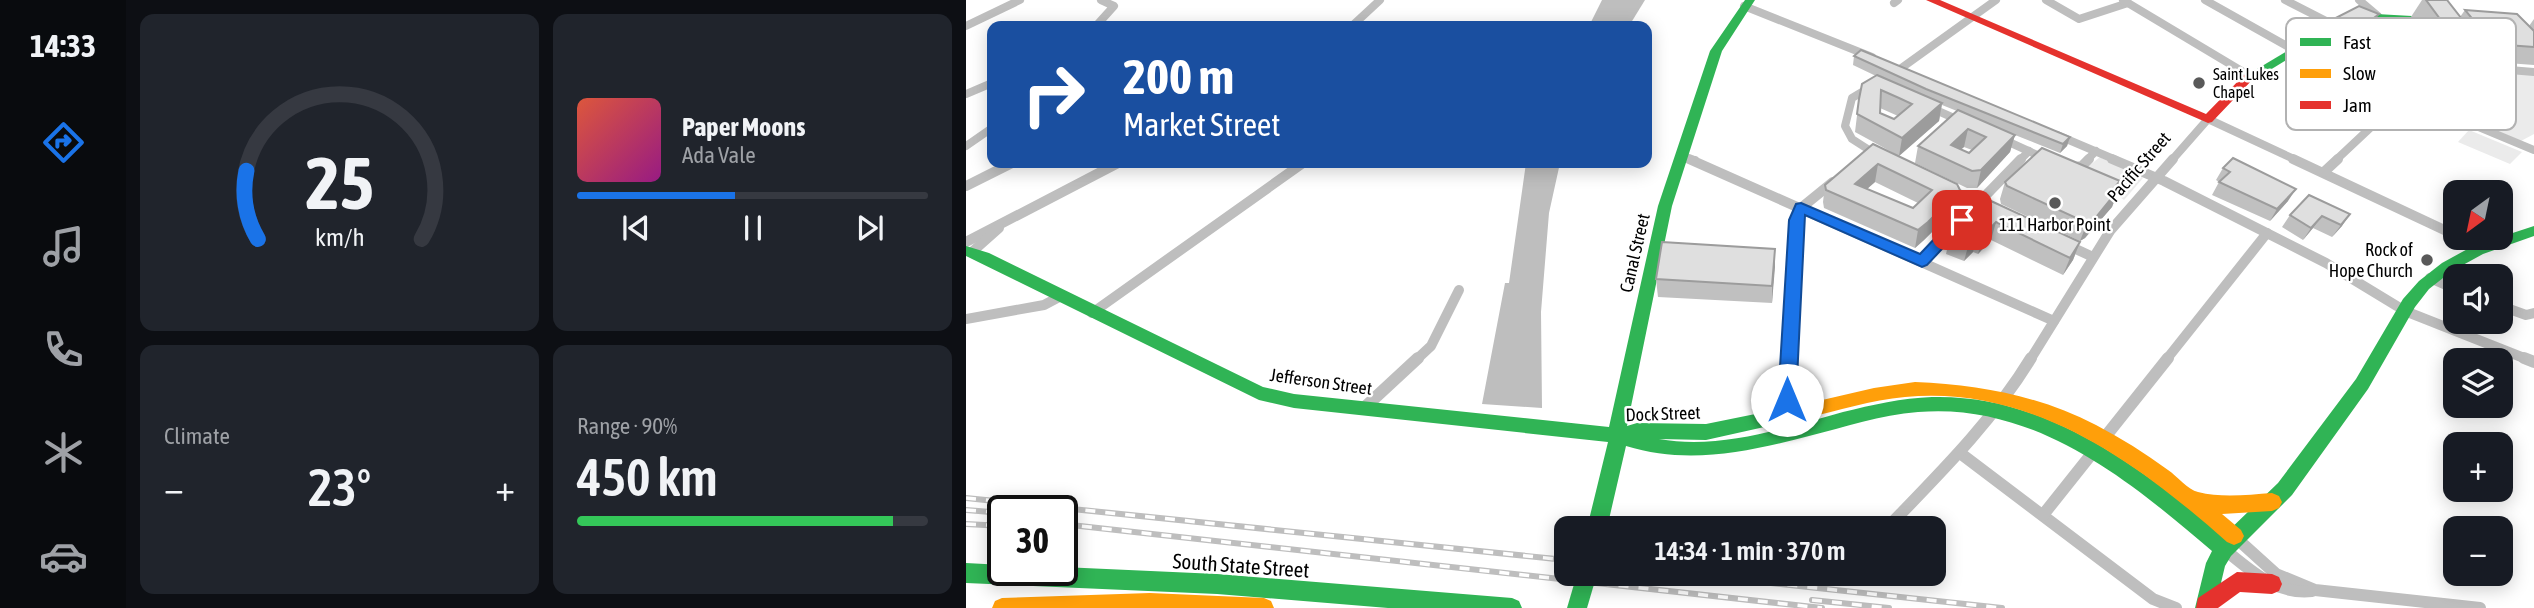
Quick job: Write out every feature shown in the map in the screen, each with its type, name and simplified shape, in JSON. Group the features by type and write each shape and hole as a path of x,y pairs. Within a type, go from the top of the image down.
{"main road":[{"path":"1931,0 2208,119"},
{"name":"Canal Street","path":"1600,516 1659,233 1680,158 1716,51 1747,3"},
{"name":"Pacific Street","path":"2355,18 2406,18"},
{"name":"Pacific Street","path":"2208,119 2250,76 2286,55"},
{"path":"2513,238 2534,231"},
{"name":"Jefferson Street","path":"968,249 1092,313 1259,393 1294,401 1618,436"},
{"path":"2205,606 2216,563 2229,542 2272,502 2362,384 2405,311 2430,278 2478,250"},
{"name":"Dock Street","path":"1618,436 1640,445 1693,449 1912,390 1945,388 2007,396 2066,415 2103,443 2188,494 2229,542"},
{"name":"Dock Street","path":"1792,424 1923,404 1994,411 2103,443 2134,473 2229,542"},
{"path":"2188,494 2221,505 2272,502"},
{"name":"South State Street","path":"966,573 1217,584 1513,608"},
{"path":"2205,606 2237,582 2272,584"},
{"path":"1577,608 1583,586"},
{"path":"1002,608 1181,603 1264,608"}],"street":[{"path":"966,26 1020,0"},
{"path":"1100,21 1114,6 1101,0"},
{"path":"1357,21 1380,0"},
{"path":"1900,69 1996,0"},
{"path":"2046,0 2079,19 2126,1 2250,76"},
{"path":"2205,0 2286,46"},
{"path":"2285,0 2320,18"},
{"path":"2359,0 2378,16"},
{"path":"1747,3 1916,76"},
{"path":"2516,71 2534,72"},
{"path":"966,94 987,85"},
{"path":"1882,86 1864,88 1847,106 1845,127 1848,137 1866,154 1882,157"},
{"path":"1924,105 1979,129"},
{"path":"2208,119 2443,229"},
{"name":"Pacific Street","path":"1898,516 1960,453 2007,396 2115,225 2208,119"},
{"path":"2045,130 2156,177 2336,268 2405,311 2534,362"},
{"path":"2324,172 2369,130"},
{"path":"2486,130 2534,150"},
{"path":"966,146 987,131"},
{"path":"1989,134 2071,168 2082,166 2096,151"},
{"path":"2524,146 2531,138"},
{"path":"1922,261 2029,151"},
{"path":"1680,158 1692,159 2054,321"},
{"path":"966,186 1002,168"},
{"path":"968,249 1001,226 1109,168"},
{"path":"1092,313 1296,168"},
{"path":"1792,424 1788,349 1796,220 1801,208 1842,174"},
{"path":"1942,186 2001,214"},
{"path":"2043,515 2103,443 2267,233"},
{"path":"2059,241 2093,257"},
{"path":"2430,278 2443,284"},
{"path":"1364,408 1431,346 1459,290"},
{"path":"966,319 1044,305 1061,296"},
{"path":"2513,310 2526,315 2534,313"},
{"path":"1960,453 2154,599 2176,608"},
{"path":"2229,542 2272,584 2294,592 2315,590 2480,608"},
{"path":"2229,542 2276,574 2315,590"}],"shaded area":[{"path":"1602,0 1645,0 1632,21 1592,21"},
{"path":"2516,72 2534,73 2534,134 2521,141 2495,130 2516,130"},
{"path":"2469,130 2522,152 2510,164 2458,142"},
{"path":"2100,157 2143,178 2124,200 2084,170"},
{"path":"1525,168 1559,168 1549,213 1541,312 1542,408 1482,404 1505,283 1509,283"}],"building":[{"path":"2426,0 2447,0 2461,18 2439,18"},
{"path":"2359,6 2379,14 2374,18 2336,18"},
{"path":"2465,10 2517,14 2534,31 2534,47 2516,46 2516,18 2472,18"},
{"path":"1861,50 2070,137 2063,144 1926,89 1854,56"},
{"path":"1877,75 1942,103 1902,138 1857,114 1862,84","holes":["1881,90 1912,104 1894,119 1880,113"]},
{"path":"1958,110 2015,135 1981,170 1972,171 1918,146","holes":["1968,129 1986,137 1969,153 1951,145"]},
{"path":"1873,144 1957,184 1960,190 1918,230 1826,190 1825,185","holes":["1878,164 1932,190 1913,208 1855,184"]},
{"path":"2042,148 2120,181 2115,187 2119,189 2093,221 2087,223 2007,186 2005,182"},
{"path":"2233,158 2296,189 2277,209 2219,182 2230,172 2223,168"},
{"path":"2309,195 2350,214 2341,225 2322,216 2311,228 2290,215"},
{"path":"1991,201 2080,242 2070,258 1996,222 1983,236 1978,234 1969,243 1950,236 1983,202"},
{"path":"1662,242 1775,249 1772,286 1656,279"}],"railway":[{"path":"966,498 1554,559"},
{"path":"966,510 987,512"},
{"path":"966,524 987,525"},
{"path":"1078,526 1822,608"},
{"path":"1799,586 2002,608"},
{"path":"1812,600 1889,608"}],"traffic: fast":[{"path":"1600,516 1616,455 1619,415 1665,206 1716,51 1750,0"},
{"path":"2358,16 2394,18"},
{"path":"2248,78 2286,56"},
{"path":"2205,608 2216,563 2224,549 2285,489 2362,384 2409,303 2424,285 2447,267 2478,250 2534,231"},
{"path":"966,251 984,257 1259,393 1294,401 1618,436 1637,431 1706,432 1805,411"},
{"path":"1618,436 1665,448 1709,448 1753,442 1902,407 1936,404 1978,407 2018,416 2056,431 2092,450 2160,496 2224,549"},
{"path":"966,573 1217,584 1512,608"},
{"path":"1577,608 1583,586"}],"traffic: slow":[{"path":"1805,411 1874,395 1915,389 1963,391 2007,399 2049,412 2127,451 2199,505 2234,536"},
{"path":"2200,500 2221,505 2272,502"},
{"path":"1002,608 1150,603 1264,608"}],"traffic: jam":[{"path":"1931,0 2208,119 2248,78"},
{"path":"2205,605 2237,582 2272,584"}],"place":[{"name":"Saint Lukes Chapel","path":"2199,83"},
{"name":"111 Harbor Point","path":"2055,203"},
{"name":"Rock of Hope Church","path":"2427,260"}],"route":[{"path":"1787,400 1796,220 1801,208 1922,261 1962,220"}]}
